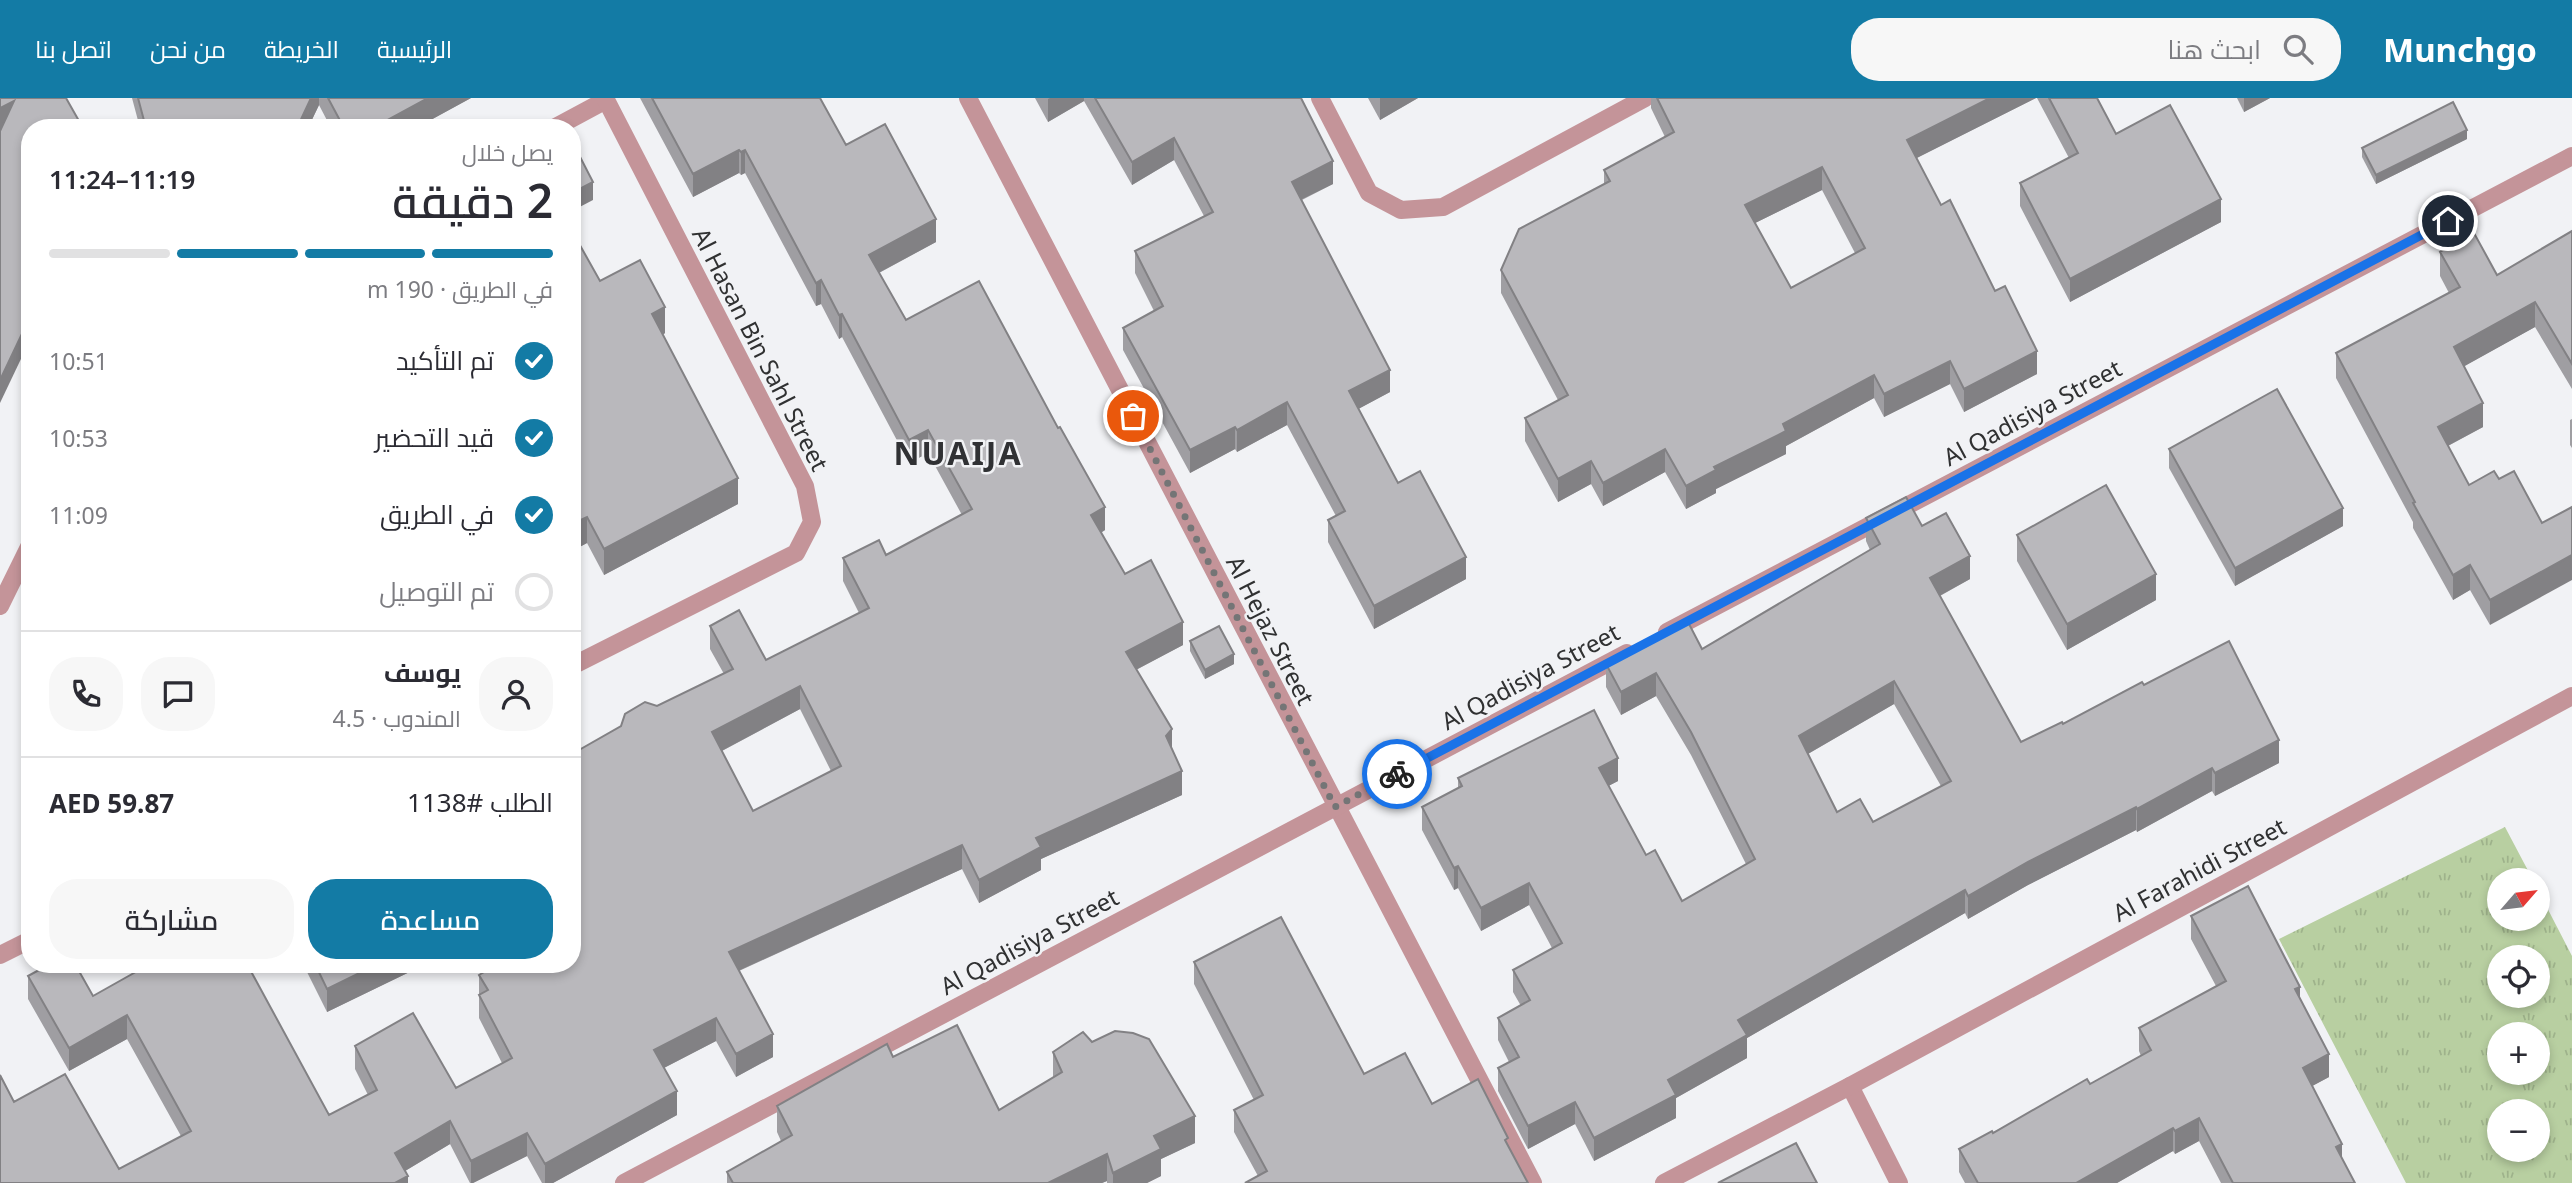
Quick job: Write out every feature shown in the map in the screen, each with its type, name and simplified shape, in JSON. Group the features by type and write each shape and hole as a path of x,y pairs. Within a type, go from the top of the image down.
{"street":[{"name":"Al Hejaz Street","path":"968,98 1532,1183"},
{"path":"1320,98 1369,193 1401,211 1443,207 1645,98"},
{"path":"570,119 605,99"},
{"name":"Al Hasan Bin Sahl Street","path":"581,661 796,553 811,522 805,486 605,99"},
{"name":"Al Qadisiya Street","path":"624,1183 2572,156"},
{"path":"0,606 21,563"},
{"name":"Al Farahidi Street","path":"1664,1183 1850,1086 2572,696"},
{"path":"0,955 21,944"},
{"path":"1850,1086 1899,1183"}],"green space":[{"path":"2505,827 2527,868 2487,868 2487,931 2550,931 2550,913 2572,956 2572,1183 2406,1183 2279,939"}],"building":[{"path":"0,98 66,98 78,119 21,119 21,336 0,380 0,131 14,101 0,108"},
{"path":"138,98 311,98 301,119 144,119"},
{"path":"328,98 428,98 390,119 339,119"},
{"path":"652,98 820,98 846,145 885,124 936,219 869,255 906,320 979,281 1058,428 1060,427 1105,507 1091,515 1125,574 1151,560 1183,622 1126,652 1172,729 1166,736 1182,771 1036,838 1041,847 979,880 962,845 729,952 773,1034 736,1054 716,1018 654,1050 677,1091 545,1164 527,1133 471,1161 450,1121 395,1153 408,1176 395,1183 0,1183 0,1075 14,1102 65,1074 119,1169 191,1131 127,1015 69,1048 28,976 34,973 80,973 93,996 134,973 252,973 329,1115 377,1090 355,1046 413,1013 456,1088 512,1058 479,995 488,990 479,975 581,973 581,749 621,726 625,714 645,702 657,706 733,669 710,626 739,610 766,660 869,608 843,558 879,540 886,555 972,509 928,430 909,440 842,314 839,315 821,280 816,283 745,150 739,150 693,174","holes":["800,686 841,766 753,811 712,732"]},
{"path":"1095,98 1301,98 1333,161 1292,182 1390,370 1349,391 1398,483 1420,471 1466,557 1374,606 1328,520 1345,511 1287,402 1237,430 1235,427 1190,450 1123,328 1163,306 1135,251 1213,212 1174,138 1132,162"},
{"path":"1657,98 1990,98 1907,140 1941,205 1950,200 1995,291 2005,286 2037,351 1964,389 1950,361 1884,394 1874,375 1783,424 1786,431 1714,467 1716,470 1686,486 1665,449 1603,483 1591,461 1558,479 1525,418 1568,395 1501,270 1519,229 1610,181 1604,170 1674,132","holes":["1822,167 1865,248 1791,288 1745,205"]},
{"path":"2049,98 2097,98 2116,134 2170,105 2221,199 2070,279 2020,183 2078,153"},
{"path":"2453,102 2467,130 2376,175 2362,148"},
{"path":"581,159 593,182 581,188"},
{"path":"2572,231 2572,364 2535,302 2454,347 2483,403 2438,427 2469,485 2494,471 2499,479 2514,471 2542,523 2572,507 2572,555 2490,600 2470,565 2453,575 2336,353 2460,287 2440,252 2474,233 2497,275"},
{"path":"581,247 600,281 640,260 665,307 652,314 738,478 604,549 587,517 581,520"},
{"path":"2277,389 2343,508 2235,568 2169,449"},
{"path":"2106,485 2156,574 2067,624 2017,535"},
{"path":"1906,497 1922,526 1946,513 1970,556 1930,578 2021,742 2062,722 2063,724 2142,682 2144,685 2229,641 2279,740 2215,773 2212,768 2137,809 2136,807 2028,862 1968,896 1965,890 1738,1020 1747,1035 1668,1080 1676,1095 1594,1138 1575,1102 1528,1126 1498,1068 1519,1057 1498,1018 1530,1000 1513,970 1562,943 1529,883 1481,908 1458,866 1454,868 1422,807 1462,786 1458,778 1594,710 1618,758 1599,768 1646,855 1655,850 1682,901 1755,859 1691,732 1656,673 1621,692 1606,664 1687,620 1702,649 1880,544 1866,518","holes":["1894,681 1951,781 1873,822 1860,799 1837,812 1799,736"]},
{"path":"1219,626 1234,654 1205,670 1190,641"},
{"path":"2248,886 2300,987 2295,989 2329,1054 2303,1068 2342,1144 2336,1147 2355,1183 2233,1183 2199,1118 2175,1131 2173,1128 2076,1183 1978,1183 1959,1149 1992,1131 1993,1133 2087,1079 2090,1084 2151,1050 2139,1028 2226,981 2191,916"},
{"path":"1281,917 1364,1074 1405,1053 1432,1104 1478,1079 1528,1183 1245,1183 1267,1171 1234,1110 1263,1095 1194,962"},
{"path":"319,973 360,973 327,989"},
{"path":"957,1025 999,1110 1062,1072 1053,1052 1083,1032 1092,1042 1115,1031 1133,1033 1149,1039 1195,1116 1154,1136 1161,1149 1113,1173 1107,1154 1048,1183 733,1183 727,1172 792,1135 777,1106 887,1044 893,1057"},
{"path":"1796,1143 1817,1183 1718,1183"}],"way so far":[{"path":"1133,416 1335,807 1397,774"}],"district":[{"name":"NUAIJA","path":"958,452"}],"route":[{"path":"1397,774 2448,221"}]}
